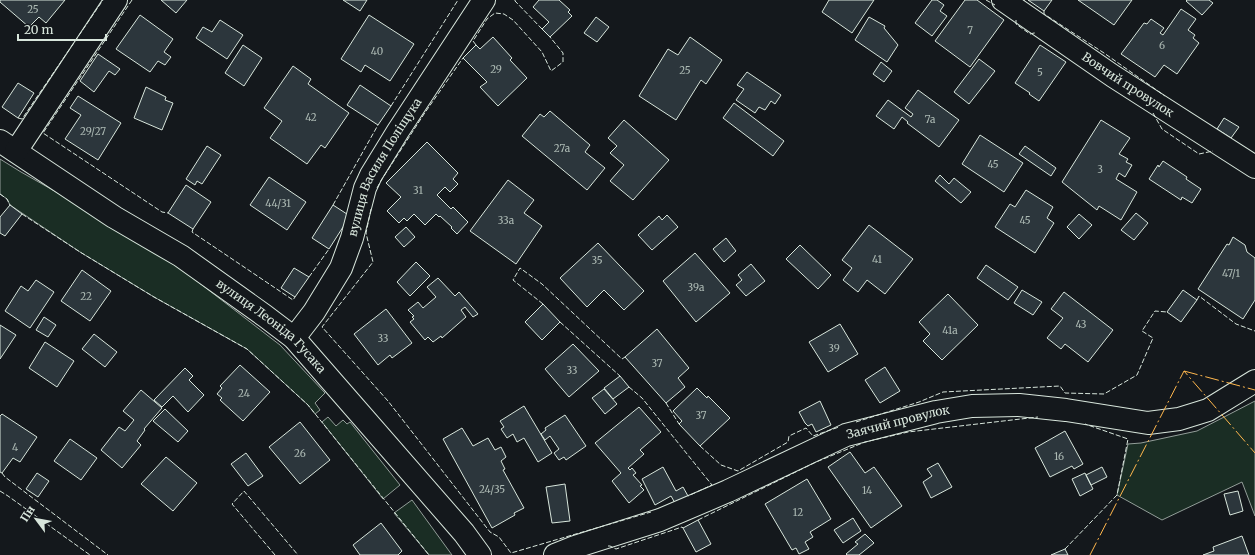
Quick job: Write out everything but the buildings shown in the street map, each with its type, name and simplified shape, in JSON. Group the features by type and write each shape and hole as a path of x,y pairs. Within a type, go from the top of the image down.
{"street":[{"name":"вулиця Леоніда Гусака","path":"116,0 8,146 114,217 181,256 294,338 459,528 480,555"},
{"name":"вулиця Василя Поліщука","path":"294,338 314,312 341,268 352,238 371,175 484,0"},
{"name":"Вовчий провулок","path":"1003,0 1113,76 1255,167"},
{"name":"Заячий провулок","path":"555,555 575,547 660,520 728,491 846,436 936,412 972,406 1019,404 1066,410 1148,424 1179,419 1208,410 1255,381"}],"green space":[{"path":"0,159 180,268 280,345 325,393 315,403 320,410 315,414 308,405 247,349 154,297 80,252 10,205 7,199 0,194"},
{"path":"1255,401 1255,516 1242,482 1162,520 1117,495 1128,444 1141,443 1197,431"},
{"path":"328,417 336,426 343,420 347,424 350,422 400,485 383,499 322,422"},
{"path":"412,500 452,555 429,555 394,513"}],"fence":[{"path":"18,118 22,119 103,0"},
{"path":"132,0 43,133 162,212 168,213"},
{"path":"391,106 458,0"},
{"path":"515,0 542,29"},
{"path":"986,0 995,5"},
{"path":"1044,11 1044,14 1104,53 1165,96"},
{"path":"476,45 473,41 487,19 495,13 504,14 513,20 542,52 551,71 563,62 563,53 550,37"},
{"path":"1016,20 1016,24 1030,34 1036,33"},
{"path":"377,188 424,114 463,58"},
{"path":"1153,113 1162,129 1199,154 1213,151"},
{"path":"333,205 378,125"},
{"path":"0,194 7,199 10,205"},
{"path":"371,209 366,233 373,262 322,327 388,401 490,532 499,537 511,553 651,512"},
{"path":"22,214 80,252 154,297 247,349 308,405 429,555"},
{"path":"193,229 192,232 293,300 295,297"},
{"path":"309,277 329,249"},
{"path":"543,304 513,280 520,268 542,284 622,359 625,357"},
{"path":"1197,300 1199,296 1236,324 1255,331"},
{"path":"856,422 919,402 943,392 1060,386 1065,393 1104,394 1137,375 1153,338 1142,331 1155,311 1167,312"},
{"path":"560,322 620,376"},
{"path":"629,387 642,398 712,485 688,496"},
{"path":"666,403 679,424"},
{"path":"698,520 816,462 865,442 908,432 1038,417"},
{"path":"1065,549 1117,495 1128,439 1085,424"},
{"path":"700,446 721,465 738,471 788,442 789,436 806,428 813,436 839,427"},
{"path":"2,473 5,477 108,555"},
{"path":"0,491 90,555"},
{"path":"275,555 232,504 244,491 298,555"},
{"path":"608,546 616,549 682,527 683,528"}],"power":[{"path":"1184,371 1255,390"},
{"path":"1090,555 1184,371 1255,453"}]}
